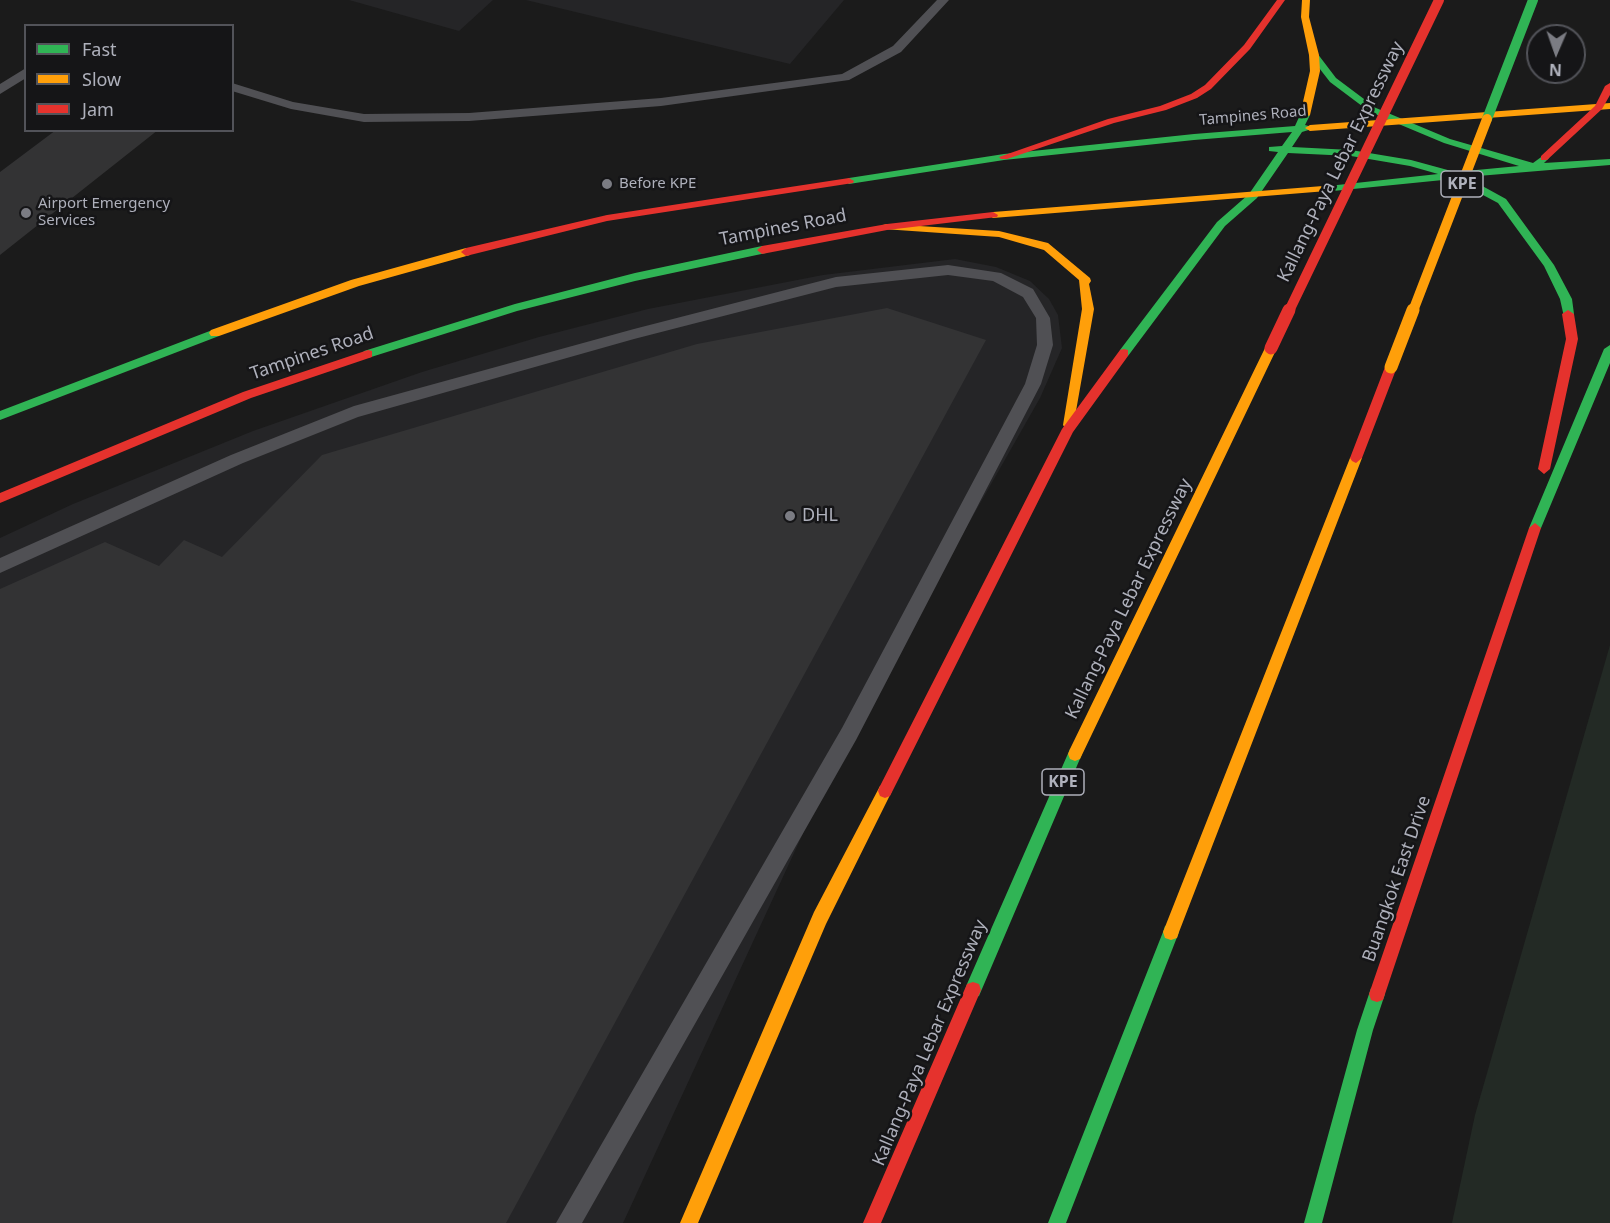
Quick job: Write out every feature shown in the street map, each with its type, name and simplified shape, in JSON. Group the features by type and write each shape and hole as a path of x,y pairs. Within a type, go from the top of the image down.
{"main road":[{"path":"1004,157 1111,122 1163,108 1194,96 1208,87 1247,47 1281,0"},
{"path":"689,1223 820,918 1068,429 1221,224 1253,196 1299,129 1308,108 1315,71 1314,55 1307,33 1306,0"},
{"name":"Kallang-Paya Lebar Expressway","path":"872,1223 1090,720 1439,0"},
{"name":"KPE","path":"1057,1223 1533,0"},
{"path":"1314,55 1333,80 1352,97 1372,110 1447,141 1535,167 1604,107 1610,86"},
{"name":"Tampines Road","path":"0,416 259,317 355,284 482,247 607,218 1004,157 1138,142 1604,107"},
{"path":"1138,142 1161,146 1241,147"},
{"path":"1264,148 1361,154 1411,163 1454,175 1502,201 1549,265 1566,299 1572,339 1526,550"},
{"name":"Tampines Road","path":"0,498 247,395 385,348 514,308 635,277 726,257 887,228 1028,211 1253,196 1535,167 1610,162"},
{"path":"887,228 999,234 1048,247 1086,281 1083,282 1088,309 1068,429"},
{"path":"1526,550 1610,350"},
{"name":"Buangkok East Drive","path":"1313,1223 1365,1030 1526,550"}],"lane":[{"path":"234,88 291,105 364,118 469,117 661,102 845,78 897,49 942,0"},
{"path":"0,90 24,73"},
{"path":"0,566 237,459 354,412 634,334 836,282 948,270 996,276 1028,293 1043,318 1045,345 1034,384 849,734 568,1223"}],"shaded area":[{"path":"349,0 493,0 459,31"},
{"path":"526,0 844,0 790,64"},
{"path":"955,259 996,267 1030,281 1049,299 1058,315 1062,348 1040,398 849,734 623,1223 0,1223 0,538 73,504 253,431 422,372 539,337 648,309 823,275"},
{"path":"1610,645 1610,1223 1452,1223 1475,1115"}],"building":[{"name":"Airport Emergency Services","path":"53,132 155,132 0,255 0,172"},
{"path":"887,308 986,340 506,1223 0,1223 0,589 105,542 159,566 184,540 222,557 322,455 697,344"}],"traffic: fast":[{"path":"1487,119 1533,0"},
{"path":"1314,55 1333,80 1373,110 1447,141 1535,167 1544,158"},
{"path":"1124,353 1221,224 1253,196 1299,129 1305,115"},
{"path":"849,181 1004,157 1194,137 1310,128"},
{"path":"1272,149 1351,153 1411,163 1454,175 1502,201 1549,265 1566,299 1568,314"},
{"path":"1323,189 1535,167 1610,162"},
{"path":"368,354 515,308 635,277 762,250"},
{"path":"0,416 215,333"},
{"path":"1535,528 1610,349"},
{"path":"973,990 1075,754"},
{"path":"1057,1223 1171,932"},
{"path":"1313,1223 1365,1030 1377,994"}],"traffic: slow":[{"path":"1305,115 1315,71 1314,55 1305,17 1306,0"},
{"path":"1310,128 1610,106"},
{"path":"1391,367 1487,119"},
{"path":"993,215 1323,189"},
{"path":"887,227 999,234 1048,247 1086,281 1083,282 1088,309 1069,425"},
{"path":"215,333 355,283 466,252"},
{"path":"1075,754 1271,348"},
{"path":"1171,932 1356,458"},
{"path":"689,1223 820,918 885,791"}],"traffic: jam":[{"path":"1004,157 1111,121 1163,108 1194,96 1208,87 1247,47 1281,0"},
{"path":"1271,348 1439,0"},
{"path":"1544,158 1599,107 1610,86"},
{"path":"466,252 607,218 849,181"},
{"path":"762,250 887,227 993,215"},
{"path":"1544,469 1572,339 1568,314"},
{"path":"885,791 1068,429 1124,353"},
{"path":"0,498 247,395 368,354"},
{"path":"1356,458 1391,367"},
{"path":"1377,994 1535,528"},
{"path":"872,1223 973,990"}],"place":[{"name":"Before KPE","path":"607,184"},
{"name":"Airport Emergency Services","path":"26,213"},
{"name":"DHL","path":"790,516"}]}
